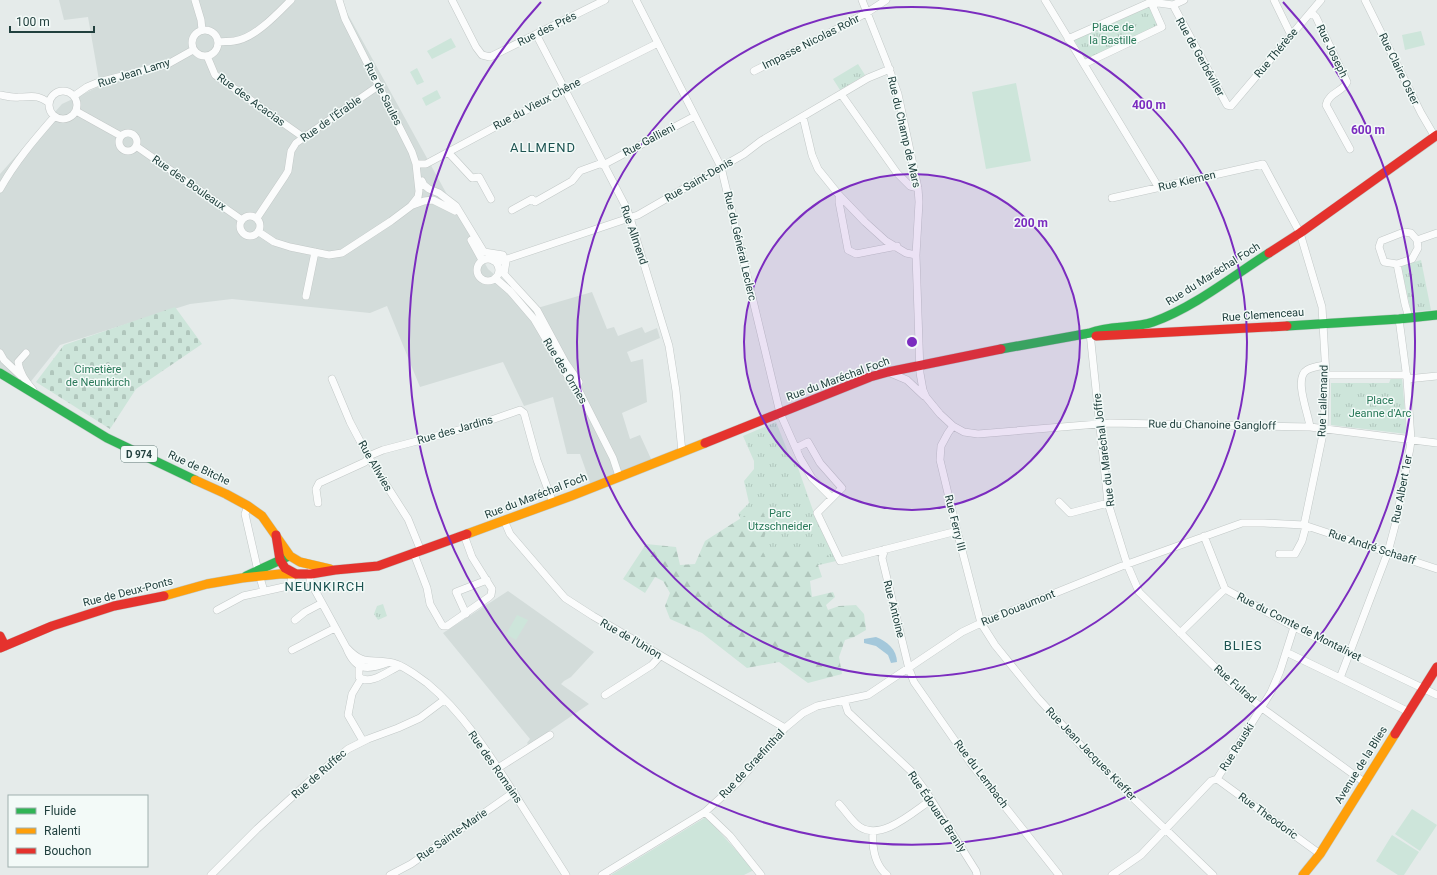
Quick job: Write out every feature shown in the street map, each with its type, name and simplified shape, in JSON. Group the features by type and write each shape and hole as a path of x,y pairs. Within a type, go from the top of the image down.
{"main road":[{"name":"Rue du Maréchal Foch","path":"1133,330 1146,323 1162,318 1184,308 1300,233 1436,139"},
{"name":"Rue Clemenceau","path":"1090,333 1102,336 1133,330 1149,334 1399,319 1437,315"},
{"path":"1146,323 1145,327 1149,334"},
{"name":"Rue du Maréchal Foch","path":"287,570 335,570 378,566 418,553 504,520 554,503 619,476 888,372 1015,346 1090,333"},
{"name":"Rue de Bitche","path":"0,373 106,438 226,494 248,506 262,516 290,556"},
{"name":"Rue de Bitche","path":"276,535 287,570"},
{"name":"Rue du Maréchal Foch","path":"290,556 311,570"},
{"path":"287,570 290,556"},
{"name":"Rue de Deux-Ponts","path":"259,574 287,570"},
{"name":"Rue de Deux-Ponts","path":"3,647 52,626 103,609 168,595 207,584 287,570"},
{"path":"0,636 3,647"},
{"name":"Avenue de la Blies","path":"1303,875 1320,854 1437,667"}],"street":[{"path":"195,0 201,20 202,30"},
{"path":"218,42 234,41 247,37 272,20 291,0"},
{"name":"Rue de Saules","path":"339,0 345,19 412,152 416,164 419,191"},
{"name":"Rue des Prés","path":"452,0 476,47 482,55 490,57 605,0"},
{"name":"Rue du Général Leclerc","path":"636,0 721,167 780,413 800,458 812,478 832,498"},
{"name":"Rue du Champ de Mars","path":"862,0 890,69 898,94 918,188 919,202 916,255 920,366 921,384 926,397"},
{"name":"Impasse Nicolas Rohr","path":"754,71 868,12 886,0"},
{"path":"1045,0 1159,188"},
{"path":"1068,39 1150,1 1173,5 1184,0"},
{"path":"1274,0 1291,35"},
{"name":"Rue Thérèse","path":"1231,106 1321,0"},
{"name":"Rue Claire Oster","path":"1365,0 1421,113 1436,139"},
{"path":"1084,64 1162,27 1150,1"},
{"name":"Rue de Gerbéviller","path":"1173,5 1227,105 1231,106"},
{"name":"Rue Joseph","path":"1311,12 1316,17 1347,82 1345,87 1328,99 1326,105 1350,149"},
{"path":"202,30 213,32 218,42 215,52 207,56 201,56 193,50 193,37 196,33 202,30"},
{"name":"Rue Allmend","path":"536,34 630,218 669,346 676,391 682,452"},
{"name":"Rue du Vieux Chêne","path":"416,164 426,164 564,90 658,43"},
{"name":"Rue Jean Lamy","path":"74,96 87,87 99,82 168,64 193,50"},
{"name":"Rue des Acacias","path":"207,56 215,75 303,137"},
{"name":"Rue Saint-Denis","path":"494,261 504,260 630,218 744,154 761,141 868,78 890,69"},
{"name":"Rue de l'Érable","path":"257,218 288,171 291,151 296,143 378,86"},
{"path":"61,91 67,92 74,96 77,105 76,112 70,118 66,119 54,117 50,112 49,103 53,95 61,91"},
{"path":"841,94 898,173 910,186 918,188"},
{"path":"0,95 19,98 35,96 41,97 49,103"},
{"name":"Rue des Bouleaux","path":"76,112 121,136 125,134 132,134 137,141 136,146 242,220"},
{"name":"Rue Gallieni","path":"512,210 532,199 536,202 572,181 580,171 603,164 695,116"},
{"path":"0,189 10,170 25,150 54,117"},
{"path":"803,117 806,124 812,155 818,169 839,196 886,241 897,246 906,253 916,255"},
{"path":"121,136 119,142 122,149 130,151 136,146"},
{"path":"448,152 472,178 479,177 491,199"},
{"name":"Rue Kiemen","path":"1112,198 1263,164 1300,233"},
{"path":"422,181 428,189 439,193 456,206 484,252 503,255 506,262 504,274 537,310 565,362 578,382 577,387"},
{"path":"259,232 274,242 329,255 342,253 411,206 418,197 419,191"},
{"path":"419,191 427,201"},
{"path":"419,191 440,197 449,202 482,260"},
{"path":"839,196 848,250 856,254 897,246"},
{"path":"411,206 433,200 455,211"},
{"path":"247,216 257,218 260,224 259,232 253,236 244,235 240,227 242,220 247,216"},
{"path":"1404,232 1411,233 1417,240 1418,248 1412,258 1397,264 1384,262 1379,247 1381,241 1404,232"},
{"name":"Rue Lallemand","path":"1300,233 1322,307 1326,375 1324,429 1305,526"},
{"path":"1417,240 1437,233"},
{"path":"306,296 315,252"},
{"path":"488,259 494,261 498,267 495,278 487,280 481,278 477,269 479,263 482,260 488,259"},
{"path":"1397,264 1409,318"},
{"name":"Rue des Ormes","path":"495,278 510,291 534,319 567,376 577,387 613,458 619,476"},
{"name":"Rue Albert 1er","path":"1340,678 1388,552 1396,522 1412,440 1407,377 1399,319"},
{"name":"Rue du Maréchal Joffre","path":"1090,333 1108,503 1127,564"},
{"path":"23,377 19,369 18,362 26,352"},
{"path":"0,353 4,360 23,377 38,396"},
{"path":"1310,428 1304,404 1301,380 1303,373 1308,369 1325,365"},
{"path":"888,372 907,380 926,397 940,414 953,426"},
{"path":"1326,375 1407,377 1437,376"},
{"name":"Rue Allwies","path":"332,379 350,422 369,458 408,519 428,588 430,604 443,626 447,626 466,614"},
{"name":"Rue des Jardins","path":"318,502 316,489 319,483 365,462 372,455 383,450 474,426 520,410 524,413 537,460 554,503"},
{"name":"Rue du Chanoine Gangloff","path":"953,426 964,432 978,434 1100,423 1310,428 1437,442"},
{"name":"Rue Ferry III","path":"953,426 941,446 940,460 980,623"},
{"path":"796,448 808,442 820,463 842,488 817,513 840,561 957,531"},
{"path":"1059,502 1070,514 1108,503"},
{"path":"248,506 244,514 264,591"},
{"name":"Rue de l'Union","path":"504,520 510,534 565,598 591,616 785,728"},
{"name":"Rue André Schaaff","path":"1204,536 1242,523 1264,522 1305,526 1437,569"},
{"path":"1279,554 1295,554 1302,542 1305,526"},
{"path":"464,535 472,557 487,580 492,589 491,595 466,614 456,592 487,580"},
{"name":"Rue Douaumont","path":"844,700 868,696 962,632 980,623 1127,564 1204,536"},
{"name":"Rue du Comte de Montalivet","path":"1204,536 1225,589 1294,627 1350,652 1437,695"},
{"name":"Rue Antoine","path":"885,549 882,558 909,669"},
{"name":"Rue Fulrad","path":"1127,564 1138,592 1230,682 1262,708 1364,782"},
{"path":"217,610 243,596 290,585 287,570"},
{"name":"Rue des Romains","path":"311,570 310,581 352,660 358,666 366,668 387,663"},
{"path":"1180,633 1225,589"},
{"path":"295,620 305,612 322,603"},
{"name":"Rue Jean Jacques Kieffer","path":"980,623 995,645 1037,696 1076,739 1132,798 1213,875"},
{"name":"Rue Rauski","path":"1112,875 1141,855 1211,781 1217,779 1271,692 1280,671 1294,627"},
{"path":"292,650 335,628"},
{"name":"Rue des Romains","path":"346,647 356,657 363,661 387,663 399,666 409,671 427,683 444,700 483,745 566,875"},
{"path":"1286,652 1409,712"},
{"path":"605,696 652,665 660,656"},
{"path":"358,666 358,675 367,681 399,666"},
{"name":"Rue du Lembach","path":"909,669 914,682 972,765 1059,875"},
{"path":"361,678 352,694 348,715 363,741"},
{"name":"Rue de Ruffec","path":"211,875 257,829 312,779 348,749 363,741 420,718 444,700"},
{"name":"Rue de Graefinthal","path":"602,875 705,812 737,783 785,728 803,713 818,706 844,700"},
{"name":"Rue Édouard Branly","path":"844,700 848,712 911,771 931,800 976,871 977,875"},
{"path":"498,768 550,735"},
{"name":"Rue Theodoric","path":"1217,779 1320,854"},
{"name":"Rue Sainte-Marie","path":"390,875 411,864 514,792"},
{"path":"840,804 859,827 873,832 883,830 899,822 931,800"},
{"path":"705,812 730,836 761,875"},
{"path":"873,832 872,842 875,861 882,872 887,875"}],"shaded area":[{"path":"59,0 340,0 488,269 534,309 592,292 607,329 614,327 618,336 642,327 645,333 657,328 660,338 627,352 631,362 643,359 647,402 622,413 630,439 640,435 652,461 591,485 580,454 567,454 553,397 524,406 503,362 420,387 387,306 370,313 232,299 190,304 60,345 28,385 0,371 0,174 62,104 100,86 88,17 64,20"},
{"path":"508,591 594,652 571,677 561,684 589,704 529,745 527,743 530,739 443,633"}],"green space":[{"name":"Place de la Bastille","path":"1148,2 1159,26 1087,61 1073,38"},
{"path":"1421,31 1425,45 1405,50 1402,35"},
{"path":"451,38 456,47 432,59 427,51"},
{"path":"858,64 865,75 840,90 833,79"},
{"path":"417,68 424,82 417,85 410,72"},
{"path":"1016,83 1031,161 986,169 972,92"},
{"path":"437,90 441,98 426,106 422,98"},
{"path":"1421,260 1431,310 1411,312 1401,266"},
{"name":"Cimetière de Neunkirch","path":"175,307 202,344 136,389 110,429 36,382 64,345"},
{"name":"Place Jeanne d'Arc","path":"1391,378 1402,378 1407,434 1331,425 1331,383 1389,383"},
{"name":"Parc Utzschneider","path":"776,422 790,457 797,465 816,519 836,561 772,576 738,514 749,503 744,481 754,469 754,461 743,436"},
{"path":"763,512 768,525 761,548 767,560 782,551 824,547 829,557 817,562 822,577 810,581 812,597 833,592 835,597 826,605 828,610 839,606 856,605 864,614 866,630 845,640 839,657 842,674 808,683 779,662 747,668 702,633 670,619 665,606 670,593 663,581 655,577 645,593 623,579 646,544 676,547 680,565 695,564 705,541 749,513"},
{"path":"383,604 387,616 378,620 374,614 377,606"},
{"path":"517,615 528,620 516,640 506,634"},
{"path":"1412,809 1437,825 1420,851 1395,834"},
{"path":"706,817 754,870 744,875 611,875"},
{"path":"1392,835 1419,852 1404,875 1398,875 1376,861"}],"water":[{"path":"876,637 891,646 897,658 897,662 891,663 888,655 876,646 864,643 864,639"}],"traffic: fast":[{"path":"1001,349 1105,329 1138,326 1153,322 1183,309 1269,253"},
{"path":"1287,326 1399,319 1437,315"},
{"path":"0,373 107,438 195,480"},
{"path":"246,576 287,557"}],"traffic: slow":[{"path":"467,534 571,496 705,443"},
{"path":"195,480 226,494 248,506 262,516 290,556 300,562 330,569"},
{"path":"164,596 207,584 242,578 296,574"},
{"path":"1303,875 1320,854 1395,734"}],"traffic: jam":[{"path":"1269,253 1300,233 1437,135"},
{"path":"1096,336 1287,326"},
{"path":"705,443 870,377 1001,349"},
{"path":"276,535 280,560 285,568 296,574 311,574 378,566 467,534"},
{"path":"0,648 52,626 114,606 164,596"},
{"path":"0,636 5,646"},
{"path":"1395,734 1437,667"}],"district":[{"name":"ALLMEND","path":"543,147"},
{"name":"NEUNKIRCH","path":"325,586"},
{"name":"BLIES","path":"1243,645"}]}
